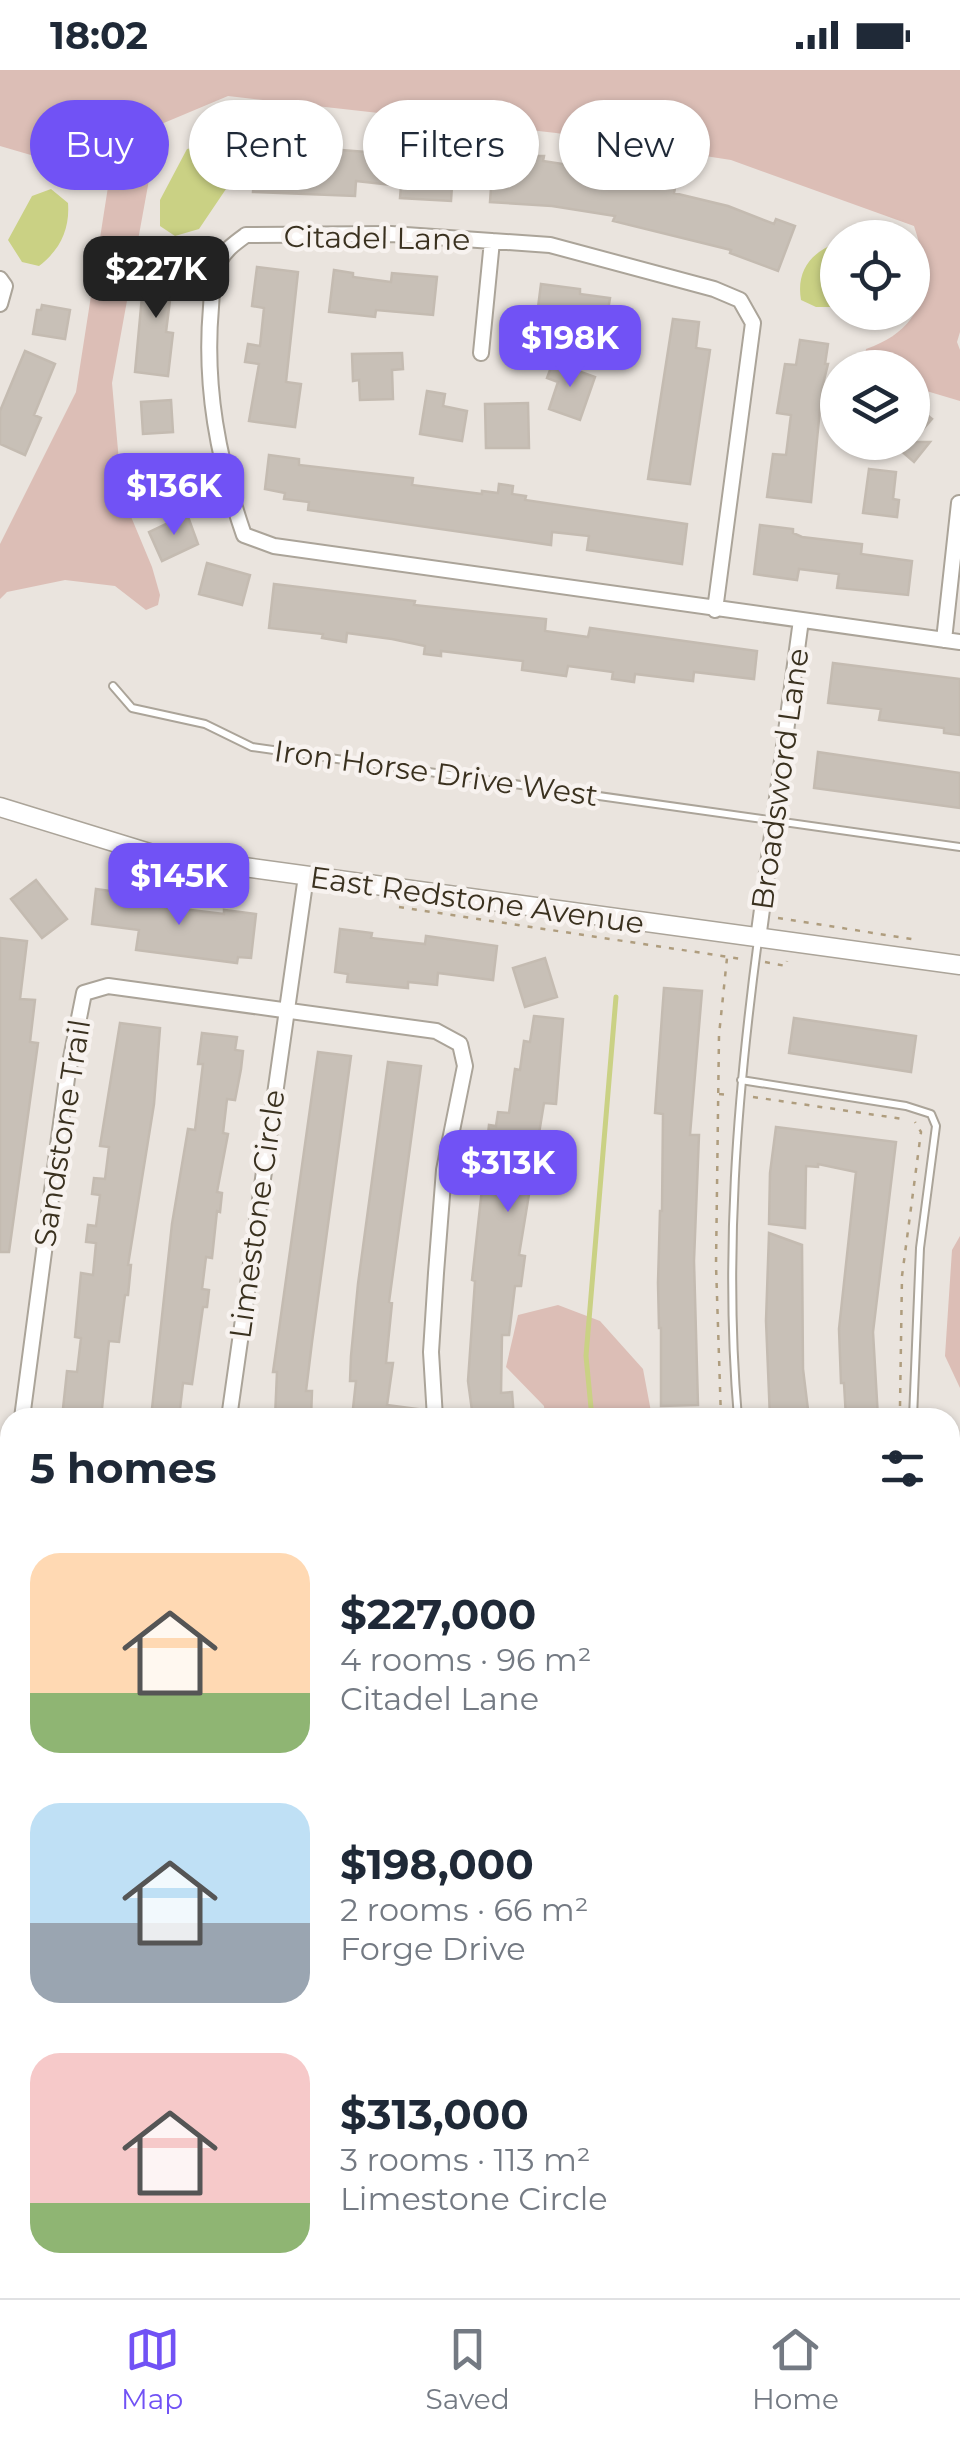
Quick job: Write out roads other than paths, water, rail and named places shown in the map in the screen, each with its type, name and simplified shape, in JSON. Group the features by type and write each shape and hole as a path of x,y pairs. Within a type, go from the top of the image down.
{"street":[{"name":"Citadel Lane","path":"715,610 753,323 740,300 714,289 550,245 391,234 246,235 229,247 216,265 208,386 227,487 244,535 274,546 715,610 952,641"},
{"path":"481,353 492,241"},
{"path":"0,279 5,286 0,304"},
{"path":"952,641 959,503"},
{"name":"Broadsword Lane","path":"758,939 802,620"},
{"name":"East Redstone Avenue","path":"0,808 156,856 960,965"},
{"name":"Limestone Circle","path":"230,1408 306,876"},
{"name":"Sandstone Trail","path":"23,1408 67,1078 84,993 108,986 287,1010"},
{"path":"287,1010 436,1030 460,1044 465,1066 444,1170 436,1274 431,1352 434,1408"}],"lane":[{"name":"Iron Horse Drive West","path":"113,686 132,708 205,724 252,747 960,847"},
{"path":"738,1408 732,1214 741,1080 758,939"},
{"path":"741,1080 906,1106 931,1114 936,1126 920,1248 913,1408"}],"waterway":[{"path":"591,1408 586,1356 616,997"}]}
